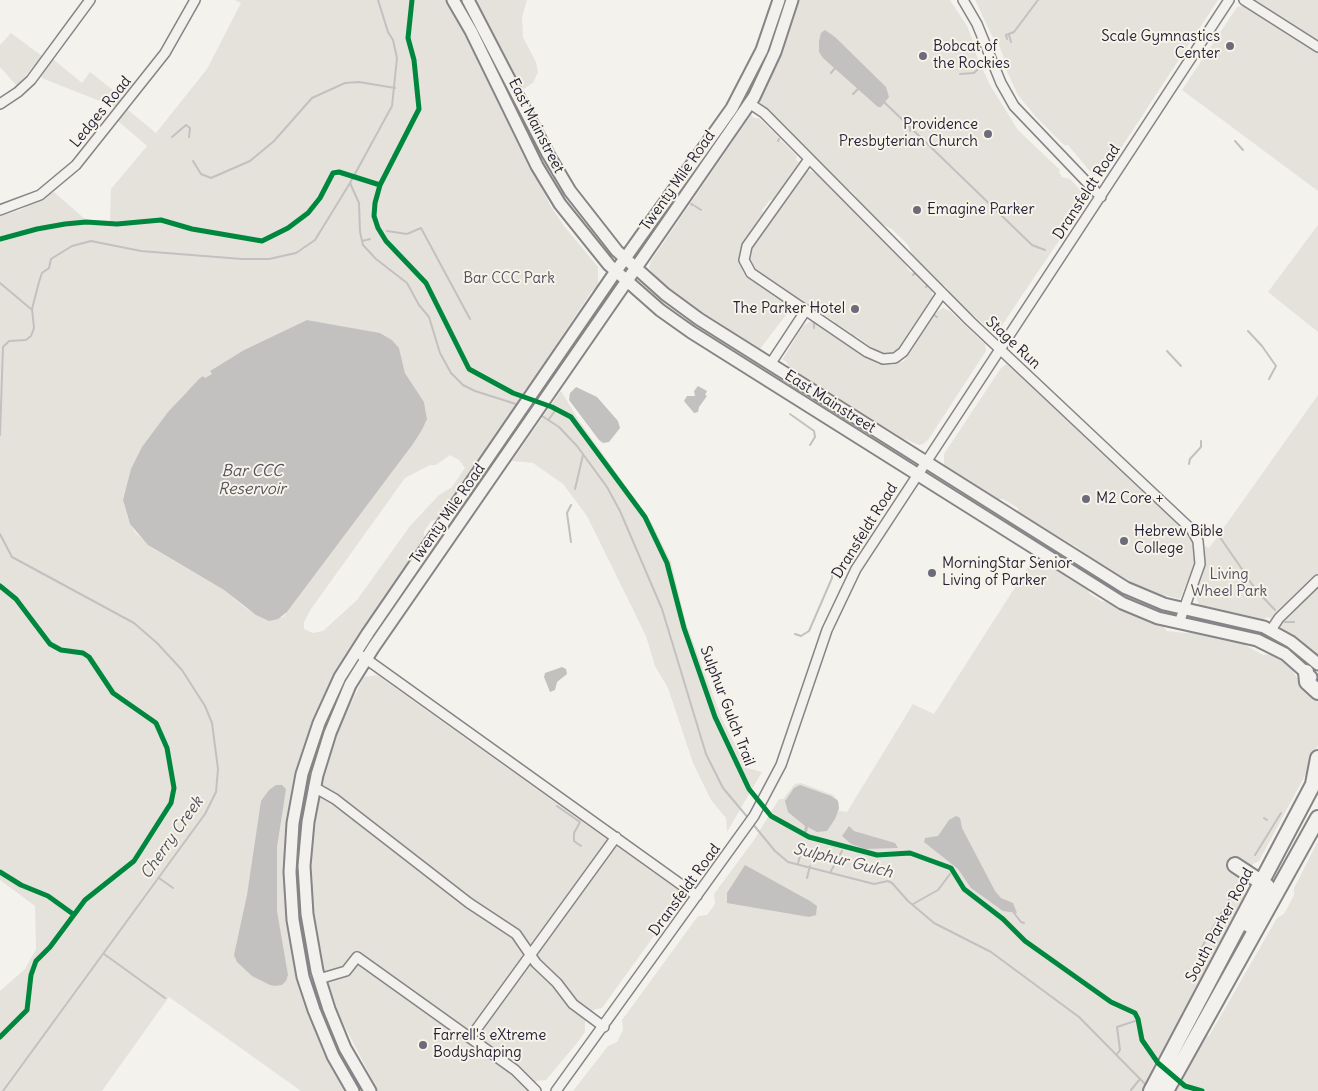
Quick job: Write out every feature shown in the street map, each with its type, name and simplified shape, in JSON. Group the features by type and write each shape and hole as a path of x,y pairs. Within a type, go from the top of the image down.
{"highway":[{"path":"1306,672 1307,682 1318,692"},
{"name":"South Parker Road","path":"1166,1091 1188,1036 1249,903 1315,780 1318,758"},
{"path":"1241,867 1259,865 1288,813 1302,805"},
{"name":"South Parker Road","path":"1151,1091 1233,972 1318,818"},
{"path":"1233,972 1229,962 1267,888 1262,881 1235,865 1247,882 1249,903"}],"main road":[{"name":"East Mainstreet","path":"453,0 471,31 545,180 581,232 627,282 685,328 1135,610 1179,623 1254,639 1289,658 1318,683"},
{"name":"East Mainstreet","path":"468,0 557,171 586,215 636,270 689,312 1126,588 1146,598 1243,620 1271,630 1297,646 1318,664"},
{"name":"Twenty Mile Road","path":"353,1091 328,1045 310,1000 298,952 292,911 290,859 294,814 306,760 324,711 356,652 624,258 741,93 762,50 779,0"},
{"name":"Twenty Mile Road","path":"370,1091 338,1031 319,979 306,914 304,877 306,833 314,787 325,747 338,713 354,677 366,659 636,270 749,103 775,52 792,0"},
{"path":"1101,590 1109,587 1138,600 1146,598"},
{"path":"1212,629 1223,626 1262,635 1271,630"},
{"path":"314,787 307,776 326,720 324,711"},
{"path":"292,911 298,923 309,973 312,978 319,979"}],"street":[{"path":"0,104 18,92 31,80 90,0"},
{"name":"Ledges Road","path":"0,210 40,195 76,165 168,49 195,0"},
{"path":"962,0 977,24 1001,83 1014,106 1101,197"},
{"name":"Dransfeldt Road","path":"556,1091 736,842 772,785 786,753 827,630 856,569 1229,0"},
{"path":"1244,0 1318,47"},
{"name":"Stage Run","path":"749,103 764,114 942,293 1193,531 1198,541 1200,564 1179,623"},
{"path":"809,159 753,237 744,255 746,266 752,274 873,356 890,359 898,356 904,350 942,293"},
{"path":"771,364 806,310"},
{"path":"1271,630 1279,618 1318,580"},
{"path":"356,652 697,896"},
{"path":"314,787 335,799 461,898 513,931 531,955 576,1006 604,1027"},
{"path":"470,1038 616,837"},
{"path":"319,979 346,971 357,957 515,1070 536,1091"}],"shaded area":[{"path":"235,0 446,0 467,35 550,205 564,226 598,267 598,285 591,292 441,518 431,521 424,532 425,541 358,640 301,763 290,930 348,1091 301,1091 169,997 102,1091 0,1091 0,991 25,969 36,949 35,906 0,880 0,216 20,210 54,192 86,220 110,221 111,189 147,146 118,121 127,109 156,133 207,69 241,3","holes":["307,320 380,333 392,340 399,348 405,373 424,402 427,418 413,444 283,617 263,618 247,609 224,590 154,549 135,532 128,519 123,500 178,401 203,376 205,378 212,374 210,371 244,350","450,455 459,460 465,468 452,487 439,495 410,526 357,600 323,631 313,633 304,629 304,622 311,609 405,478 430,465 436,465"]},
{"path":"458,0 463,0 566,193 611,253 593,236 542,167"},
{"path":"474,0 527,0 522,17 523,37 536,62 538,72 533,83 523,89 518,86"},
{"path":"783,0 785,0 784,12 777,33 751,93 696,170 694,169 729,118"},
{"path":"796,0 950,0 967,26 976,48 976,54 990,85 1018,130 1060,170 1059,172 1062,177 1070,179 1084,194 1085,202 998,331 993,332 956,301 950,295 949,290 944,285 940,285 914,258 908,245 893,230 877,221 857,201 856,196 850,190 845,189 790,133 789,129 761,104 759,99"},
{"path":"975,0 1218,0 1106,171 1098,176 1093,175 1068,145 1064,145 1036,117 1018,95 1002,61 1004,58 998,43 995,42"},
{"path":"1245,0 1318,0 1318,191 1182,90 1237,7 1242,6"},
{"path":"11,33 42,56 17,86 0,67 0,45"},
{"path":"53,59 82,83 90,72 123,98 115,107 44,79 40,76"},
{"path":"751,115 754,118 759,118 797,156 796,160 799,162 774,200 770,200 762,210 764,215 742,248 742,267 748,276 792,307 760,349 690,304 658,279 649,268 651,261"},
{"path":"810,171 817,174 904,263 910,272 915,273 932,291 933,298 931,302 928,303 903,341 904,344 895,351 884,355 875,352 874,349 856,336 852,337 851,333 839,325 835,325 834,321 821,313 818,314 753,270 748,259 751,246 805,172"},
{"path":"1318,225 1318,332 1268,292"},
{"path":"640,284 685,319 739,349 909,459 819,406 671,314"},
{"path":"943,308 950,311 985,344 986,351 928,440 923,444 919,445 902,438 789,367 786,361 782,360 803,326 811,321 818,323 878,364 893,365 904,361 937,312"},
{"path":"1007,364 1177,521 1191,538 1195,550 1195,561 1180,599 1147,591 1107,568 1105,569 1078,548 1018,512 1018,508 1003,499 998,499 944,465 944,454 1001,368"},
{"path":"544,387 548,387 401,600 415,572"},
{"path":"561,391 578,419 652,523 671,562 686,623 722,719 747,768 762,772 727,832 726,818 711,800 693,763 668,688 655,666 646,636 587,516 563,484 533,463 512,461"},
{"path":"1318,395 1318,657 1268,617 1263,619 1199,605 1196,597 1204,570 1205,546 1209,548"},
{"path":"935,478 1064,555 1069,564 940,484"},
{"path":"1035,556 1087,589 1090,594 1101,601 1107,602 1129,614 1162,625 1167,631 1192,632 1238,641 1263,655 1272,654 1291,668 1297,678 1318,695 1318,745 1308,764 1309,768 1259,861 1253,864 1243,882 1244,897 1180,1024 1142,1091 573,1091 608,1046 617,1042 623,1030 622,1020 698,916 707,915 715,904 714,894 754,840 779,799 783,799 795,784 801,783 833,795 838,800 839,811 847,812 913,704 934,714"},
{"path":"377,675 679,891 679,901 602,1008 593,1010 585,1021 585,1032 577,1043 546,1080 537,1081 528,1091 378,1091 338,1013 322,963 314,927 311,872 313,831 323,776 340,726 364,677"},
{"path":"306,785 308,788 301,826 299,878 301,914 309,969 297,904 294,862 296,835"},
{"path":"1318,841 1318,1091 1174,1091 1205,1035 1209,1036 1277,918 1284,914 1294,895 1294,888"},
{"path":"308,978 314,983 335,1040 363,1091 335,1051"}],"water":[{"path":"825,30 835,37 886,87 889,97 881,107 878,107 823,58 819,52 819,41 821,33"},
{"name":"Bar CCC Reservoir","path":"307,320 380,333 392,340 399,348 405,373 424,402 427,419 413,444 287,612 278,619 269,621 256,615 224,590 148,545 130,524 123,500 131,469 142,447 168,412 199,379 212,374 210,371 244,350"},
{"path":"698,386 707,391 705,395 707,396 699,407 698,412 694,413 684,401 687,396 695,396 694,391"},
{"path":"576,387 597,397 618,421 620,428 609,442 603,443 599,440 569,400 570,393"},
{"path":"562,667 566,669 567,674 557,682 555,690 550,692 544,677 545,673"},
{"path":"276,785 282,785 286,789 277,847 277,911 288,975 282,985 275,986 252,976 237,962 234,955 247,895 261,801 269,790"},
{"path":"800,785 831,796 838,801 839,808 835,819 827,831 817,832 808,827 807,832 804,832 805,826 788,812 785,801 794,788"},
{"path":"956,816 960,818 962,828 995,891 1001,898 1013,903 1017,913 1003,911 971,888 958,869 924,842 925,838 938,836 949,820"},
{"path":"849,826 854,831 895,843 898,848 865,849 851,844 842,836"},
{"path":"745,865 810,901 817,906 816,915 809,917 727,903 727,893"}],"waterway":[{"name":"Cherry Creek","path":"0,435 3,347 9,341 26,340 31,336 34,328 32,309 42,273 49,268 51,259 59,254 72,246 91,241 141,251 242,259 269,259 296,253 315,240 350,183 392,106 397,58 393,40 388,32 378,0"},
{"path":"1007,39 1006,35 1014,32 1038,0"},
{"path":"1009,35 1011,42"},
{"path":"831,73 836,67"},
{"path":"960,74 974,73 979,68"},
{"path":"193,161 201,174 211,178 250,161 274,141 312,98 345,83 359,82 395,88"},
{"path":"853,94 858,89"},
{"path":"884,102 910,127 910,131"},
{"path":"172,137 186,125 190,128 189,137"},
{"path":"910,127 1032,245 1045,250"},
{"path":"1235,141 1243,150"},
{"name":"Sulphur Gulch","path":"350,183 359,203 360,232 363,245 376,259 407,283 419,305 429,317 440,353 451,373 463,385 475,391 519,405"},
{"path":"695,206 701,210"},
{"path":"387,231 407,234 421,228 470,319"},
{"path":"362,241 370,239"},
{"path":"0,283 31,309"},
{"path":"814,322 814,328"},
{"path":"1248,331 1262,346 1276,366 1269,379"},
{"path":"1167,351 1181,366"},
{"path":"549,419 555,411"},
{"name":"Sulphur Gulch","path":"539,414 559,427 577,446 607,487 620,511 662,609 706,754 723,788 749,819"},
{"path":"790,414 814,431 815,437 810,445"},
{"path":"1189,464 1190,459 1201,447 1201,441"},
{"path":"575,489 583,455"},
{"path":"571,505 567,513 571,542"},
{"path":"1217,533 1244,572"},
{"name":"Cherry Creek","path":"0,534 12,557 134,623 157,643 182,670 205,706 212,723 218,769 216,792 205,814 3,1091"},
{"path":"795,634 801,636 809,631 832,575"},
{"path":"1245,575 1275,610"},
{"path":"1285,622 1294,622"},
{"path":"557,806 580,822 574,833 574,841 581,846"},
{"path":"1255,855 1281,813"},
{"name":"Sulphur Gulch","path":"752,823 775,851 788,862 874,884 888,881 892,883 908,901 934,923 991,952 1079,1017 1147,1086"},
{"path":"798,863 803,846"},
{"path":"831,871 842,851"},
{"path":"807,878 810,866"},
{"path":"913,904 938,890 950,874"},
{"path":"159,878 173,888"},
{"path":"1202,947 1235,889"},
{"path":"1014,913 1024,923"},
{"path":"104,954 165,998"},
{"path":"1117,1054 1120,1050 1117,1027 1135,1021"},
{"path":"1131,1090 1140,1079"}],"cycle path":[{"name":"Sulphur Gulch Trail","path":"412,0 408,38 414,60 419,109 380,185 374,216 378,228 386,241 426,283 469,369 513,393 552,407 571,417 645,517 667,563 684,628 715,717 749,789 771,816 809,837 877,855 910,853 951,868 964,889 1003,919 1025,941 1111,1002 1135,1013 1142,1040 1158,1063 1185,1086 1202,1091"},
{"path":"0,239 65,224 86,222 117,224 161,220 192,229 262,241 288,228 308,213 320,198 333,173 339,172 380,185"},
{"path":"0,586 16,599 50,644 61,650 83,653 89,657 113,693 156,723 167,748 174,788 171,803 134,861 85,900 50,947 36,961 31,975 27,1010 0,1037"},
{"path":"0,872 21,885 48,896 73,914"}],"place":[{"name":"Scale Gymnastics Center","path":"1230,46"},
{"name":"Bobcat of the Rockies","path":"923,56"},
{"name":"Providence Presbyterian Church","path":"988,134"},
{"name":"Emagine Parker","path":"917,210"},
{"name":"The Parker Hotel","path":"855,309"},
{"name":"M2 Core +","path":"1086,499"},
{"name":"Hebrew Bible College","path":"1124,541"},
{"name":"MorningStar Senior Living of Parker","path":"932,573"},
{"name":"Farrell's eXtreme Bodyshaping","path":"423,1045"}],"park label":[{"name":"Bar CCC Park","path":"509,279"},
{"name":"Living Wheel Park","path":"1229,584"}]}
